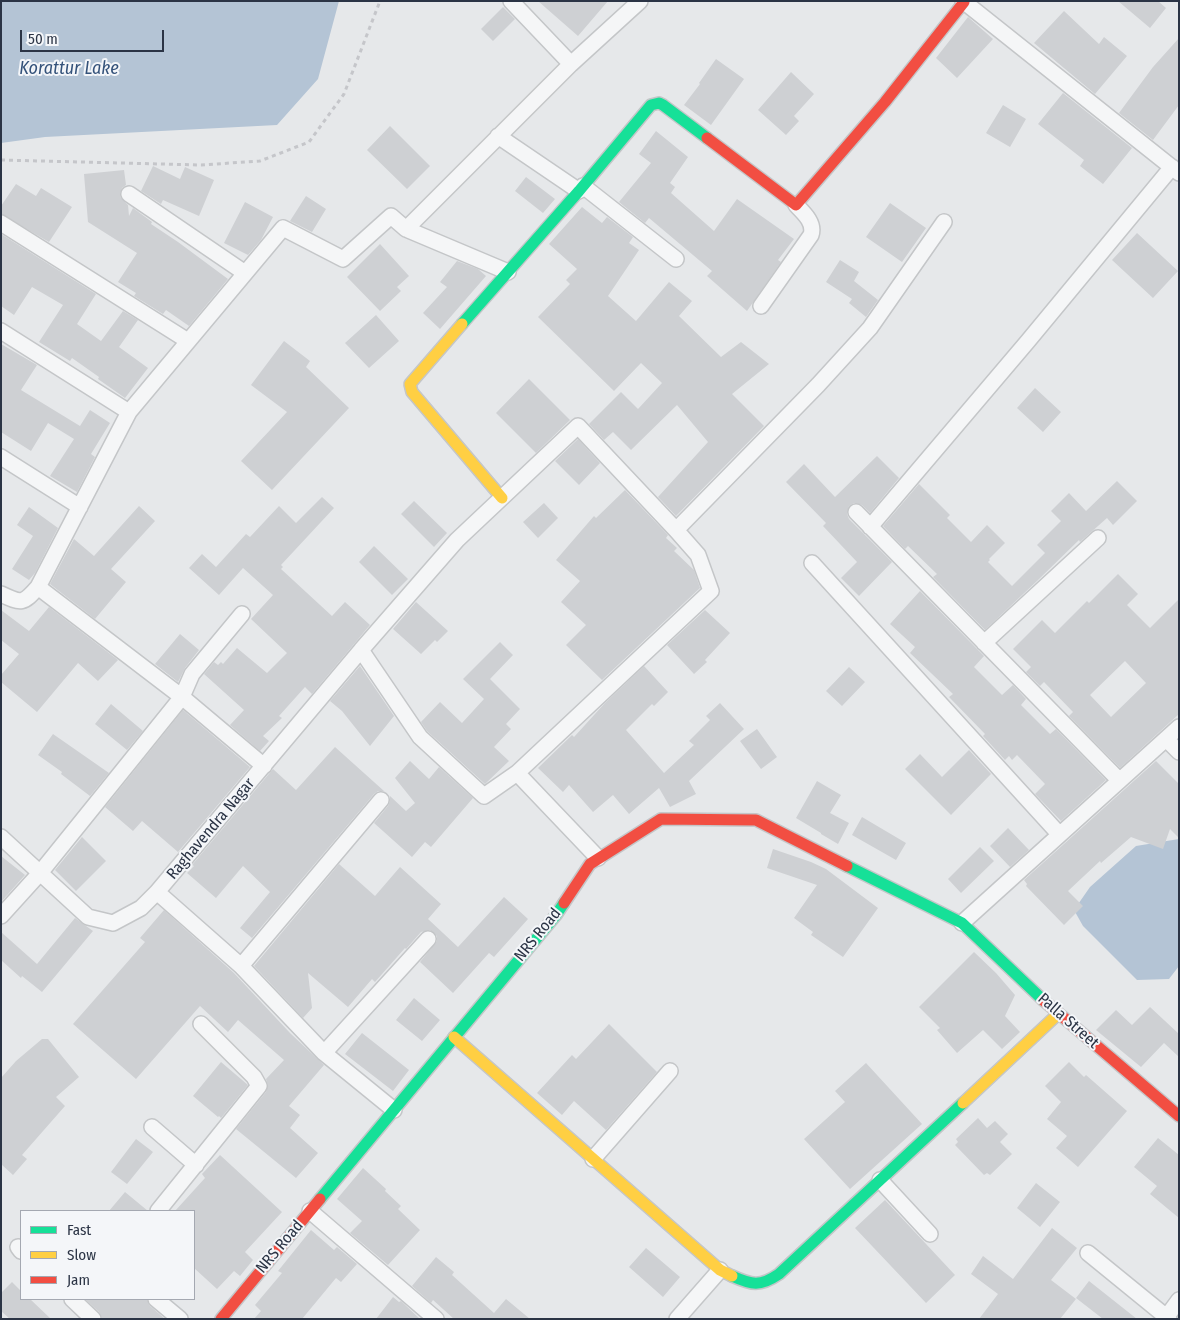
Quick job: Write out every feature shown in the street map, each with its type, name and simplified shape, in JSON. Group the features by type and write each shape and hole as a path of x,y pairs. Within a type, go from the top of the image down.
{"street":[{"path":"511,1 571,64"},
{"path":"406,229 571,64 640,1"},
{"path":"796,205 885,102 964,1 1175,170 870,526"},
{"path":"502,498 410,388 410,384 651,106 659,103 796,205 808,218 813,230 811,235 761,306"},
{"path":"498,136 581,188 676,259"},
{"path":"129,194 245,273"},
{"path":"1,594 18,602 23,602 38,587 129,412 283,228 343,259 391,216 406,229 508,272"},
{"path":"361,650 420,737 484,796 517,774 711,591 698,554 676,530 818,385 870,328 944,222"},
{"path":"1,224 188,341"},
{"path":"1,331 129,412"},
{"name":"Raghavendra Nagar","path":"1,837 88,917 113,923 141,908 158,892 456,540 578,426 676,530"},
{"path":"1,457 80,507"},
{"path":"856,512 1119,780"},
{"path":"984,643 1098,538"},
{"path":"812,564 1059,834"},
{"path":"38,587 182,697 264,766"},
{"path":"1,916 40,873 182,697 192,674 242,614"},
{"path":"962,922 1179,727"},
{"path":"1166,738 1179,752"},
{"path":"517,774 598,858"},
{"path":"241,966 381,800"},
{"name":"NRS Road","path":"221,1319 556,915 590,864 661,819 756,820 962,922"},
{"path":"158,892 241,966 324,1053 394,1110"},
{"name":"Palla Street","path":"962,922 1058,1014 1179,1116"},
{"path":"324,1053 428,939"},
{"path":"454,1037 720,1270 751,1286 771,1281 789,1266 1058,1014"},
{"path":"159,1210 260,1086 254,1077 201,1024"},
{"path":"593,1159 670,1071"},
{"path":"152,1127 196,1165"},
{"path":"880,1180 930,1234"},
{"path":"310,1211 435,1318"},
{"path":"1088,1254 1167,1318 1179,1300"},
{"path":"678,1319 720,1270"},
{"path":"73,1300 93,1319"},
{"path":"157,1300 180,1319"}],"path":[{"path":"1,160 201,165 260,161 309,142 344,94 380,1"}],"water":[{"name":"Korattur Lake","path":"1,1 339,1 318,79 277,125 45,137 1,143"},
{"path":"1179,839 1179,966 1169,979 1137,980 1083,926 1074,910 1090,887 1136,846"}],"building":[{"path":"538,1 608,1 578,36"},
{"path":"1118,1 1158,1 1166,8 1150,28"},
{"path":"503,7 515,19 493,41 481,29"},
{"path":"1064,11 1099,44 1104,37 1127,56 1095,94 1034,43"},
{"path":"968,17 993,39 957,78 936,58"},
{"path":"1179,38 1179,105 1153,140 1119,113 1153,67"},
{"path":"716,59 744,79 711,125 684,105"},
{"path":"791,72 814,94 794,116 799,121 786,135 758,110"},
{"path":"1063,93 1132,148 1103,184 1080,166 1084,160 1038,124"},
{"path":"1003,105 1026,119 1010,147 986,133"},
{"path":"390,126 430,166 407,189 367,150"},
{"path":"656,131 688,157 670,183 675,187 671,193 714,231 737,199 794,239 778,260 781,262 747,311 707,276 712,271 649,218 645,223 619,202 651,163 639,154"},
{"path":"153,166 180,179 185,167 214,180 199,216 163,200 161,204 141,191"},
{"path":"124,170 126,185 122,188 120,194 121,198 128,205 129,216 133,208 152,222 151,224 228,279 189,326 166,310 163,314 134,296 136,293 118,282 137,253 88,222 84,174"},
{"path":"526,177 555,199 543,213 515,191"},
{"path":"16,184 36,196 41,188 72,207 49,242 1,214 1,206"},
{"path":"306,196 326,209 312,232 290,221"},
{"path":"245,202 273,217 261,240 248,255 224,243"},
{"path":"890,203 926,228 902,262 866,237"},
{"path":"582,207 602,223 607,217 633,237 629,243 639,250 608,296 636,321 669,282 692,301 679,316 721,357 741,342 769,364 732,394 764,426 676,516 658,497 708,442 677,405 631,450 613,432 604,440 589,424 621,392 638,409 662,383 641,363 614,391 538,317 570,284 566,280 577,269 549,244"},
{"path":"1137,233 1178,271 1153,298 1112,260"},
{"path":"1,234 96,294 77,324 101,341 123,311 138,320 119,347 148,368 125,398 72,358 70,361 39,342 63,305 32,287 14,315 1,306"},
{"path":"380,244 409,276 397,287 401,291 380,311 347,277"},
{"path":"840,260 859,272 854,281 878,300 866,317 849,303 852,299 826,282"},
{"path":"457,261 478,269 486,276 440,329 423,313 447,287 440,282"},
{"path":"376,315 399,341 369,368 345,343"},
{"path":"284,341 310,361 306,367 349,408 272,490 241,461 287,412 251,385"},
{"path":"1,344 37,365 21,390 80,426 90,410 110,423 91,454 95,457 77,492 50,476 74,439 48,423 31,451 1,432"},
{"path":"529,379 570,420 536,453 496,413"},
{"path":"1035,388 1061,412 1043,432 1017,408"},
{"path":"578,439 600,463 579,485 555,461"},
{"path":"877,456 899,478 870,513 862,505 854,503 849,506 847,514 849,519 892,562 859,596 841,578 857,562 823,526 826,523 786,482 804,464 835,497"},
{"path":"1117,481 1137,501 1113,525 1107,518 1080,542 1079,540 985,630 933,577 937,574 908,546 905,549 883,526 919,484 950,515 947,518 971,542 987,525 1005,543 988,562 1012,586 1045,553 1037,545 1061,521 1051,511 1069,493 1086,511"},
{"path":"625,490 668,535 666,538 677,548 674,551 694,570 700,588 602,680 566,645 586,625 561,602 580,581 556,560 594,516 596,518"},
{"path":"322,497 334,508 281,565 283,567 281,569 332,616 345,602 370,625 312,694 305,687 279,716 282,718 263,736 269,741 260,751 230,725 244,710 204,674 214,662 218,665 221,662 223,664 237,648 267,673 287,653 251,619 273,595 243,568 219,595 189,568 202,554 216,567 246,534 250,537 279,506 296,523"},
{"path":"414,501 447,533 434,547 401,514"},
{"path":"544,503 558,518 538,538 523,522"},
{"path":"139,506 155,521 111,569 126,582 95,619 50,584 74,539 94,556"},
{"path":"29,507 58,528 35,573 29,580 12,569 33,536 17,525"},
{"path":"374,546 408,579 392,595 359,562"},
{"path":"1118,574 1138,594 1127,605 1150,628 1179,599 1179,714 1120,768 1069,716 1073,712 1044,682 1040,686 1026,672 1031,667 1013,649 1042,620 1055,633 1087,601 1089,603","holes":["1125,661 1146,683 1111,717 1090,695"]},
{"path":"920,591 984,656 974,667 1002,695 1013,685 1026,699 1021,705 1050,734 1056,729 1106,780 1061,821 1035,794 1045,784 1017,755 1012,760 1009,756 1005,760 983,736 985,734 949,697 953,694 910,653 915,647 890,624"},
{"path":"416,602 448,631 437,642 435,640 421,654 393,629"},
{"path":"49,607 118,660 98,681 78,663 37,712 1,682 1,675 19,654 1,640 1,610 29,631"},
{"path":"705,610 730,633 705,660 707,662 694,674 667,645"},
{"path":"180,634 199,650 185,668 178,682 155,664"},
{"path":"500,642 513,655 490,679 520,709 506,724 511,729 494,747 509,761 485,784 427,731 421,722 440,702 462,723 484,699 463,679"},
{"path":"360,666 394,716 370,746 342,711 330,701"},
{"path":"644,666 668,692 654,706 652,704 626,730 664,773 694,745 689,741 710,720 706,716 720,703 744,729 689,781 696,794 670,807 659,788 629,814 613,795 593,812 569,785 563,792 538,768 572,735 574,737 605,703"},
{"path":"849,667 865,682 842,706 826,691"},
{"path":"111,704 143,731 127,750 95,724"},
{"path":"183,710 250,767 178,852 142,821 133,831 105,807"},
{"path":"757,729 777,757 761,769 740,741"},
{"path":"53,734 109,773 90,796 61,774 62,772 38,755"},
{"path":"335,747 384,791 378,791 374,794 252,938 240,928 270,892 243,866 216,898 187,873 273,769 296,790"},
{"path":"969,750 991,774 951,815 905,769 920,754 942,777"},
{"path":"410,761 429,779 439,767 473,798 431,847 425,842 412,857 374,823 388,806 390,796 406,811 415,803 395,778"},
{"path":"1156,761 1179,784 1179,838 1170,829 1163,849 1131,837 1101,863 1100,861 1068,891 1083,906 1064,925 1026,886 1027,884 1024,880"},
{"path":"817,781 841,795 830,813 849,823 838,844 796,818"},
{"path":"862,817 906,843 896,860 852,835"},
{"path":"1008,828 1029,850 1010,867 990,846"},
{"path":"82,837 106,861 76,891 55,870"},
{"path":"980,847 994,861 961,893 948,879"},
{"path":"773,849 826,869 878,908 843,957 811,935 813,932 794,918 817,885 767,868"},
{"path":"1,856 25,875 1,902"},
{"path":"339,864 375,896 400,867 441,904 428,919 458,947 504,897 528,919 494,957 489,953 453,993 420,962 437,941 437,936 430,930 421,932 375,982 372,979 348,1007 308,973 312,1008 303,1018 254,966"},
{"path":"164,910 234,973 290,1033 324,1065 289,1106 300,1115 290,1128 318,1153 296,1178 236,1129 266,1092 268,1086 266,1079 284,1060 238,1020 228,1032 200,1006 136,1079 73,1024 145,942 140,938"},
{"path":"75,918 93,931 42,992 22,976 21,978 1,960 1,932 37,964"},
{"path":"974,952 1015,995 1005,1016 1020,1032 1002,1049 983,1030 957,1053 937,1030 940,1028 919,1007"},
{"path":"414,998 440,1020 422,1041 396,1020"},
{"path":"1150,1007 1179,1034 1179,1057 1164,1043 1141,1067 1096,1030 1116,1010 1132,1025"},
{"path":"609,1024 657,1072 606,1130 574,1101 562,1115 537,1093 572,1055 576,1059"},
{"path":"362,1033 409,1070 393,1091 345,1054"},
{"path":"42,1039 48,1039 79,1077 56,1097 65,1106 22,1155 27,1159 13,1175 1,1164 1,1078 16,1061"},
{"path":"221,1062 248,1085 221,1118 193,1096"},
{"path":"1069,1062 1084,1077 1086,1075 1127,1111 1078,1167 1056,1148 1067,1136 1047,1119 1061,1102 1045,1086"},
{"path":"866,1063 922,1124 850,1189 804,1139 845,1102 835,1091"},
{"path":"978,1118 987,1128 995,1121 1008,1134 1000,1142 1012,1154 990,1175 987,1173 984,1175 955,1145 958,1142 956,1139"},
{"path":"1158,1138 1179,1155 1179,1218 1150,1194 1157,1186 1134,1167"},
{"path":"136,1139 153,1152 127,1184 111,1172"},
{"path":"220,1155 282,1212 245,1252 253,1260 240,1276 234,1271 217,1289 195,1269 195,1210 176,1210 205,1178 202,1174"},
{"path":"363,1168 386,1189 385,1191 401,1206 398,1209 420,1230 388,1265 350,1233 362,1221 337,1199"},
{"path":"1036,1183 1060,1202 1040,1227 1017,1208"},
{"path":"125,1192 147,1210 110,1210"},
{"path":"885,1200 955,1275 926,1303 855,1228"},
{"path":"1052,1228 1077,1248 1051,1280 1076,1299 1060,1319 979,1319 998,1294 971,1274 983,1256 1013,1279"},
{"path":"311,1230 334,1250 337,1247 357,1264 341,1282 336,1278 302,1319 254,1319 261,1311 255,1305 282,1273 278,1271"},
{"path":"646,1248 680,1277 663,1297 629,1267"},
{"path":"436,1257 454,1272 452,1275 494,1313 506,1299 530,1319 454,1319 433,1300 431,1303 412,1286"},
{"path":"1089,1281 1137,1319 1103,1319 1076,1298"},
{"path":"12,1282 20,1290 20,1300 31,1300 51,1319 10,1319 1,1311 1,1293"},
{"path":"393,1297 399,1302 401,1301 420,1319 376,1319"},
{"path":"86,1300 147,1300 150,1306 165,1319 102,1319 99,1312"}],"traffic: fast":[{"path":"462,324 579,191 651,105 659,103 663,105 707,138"},
{"path":"847,866 962,923 1043,1000"},
{"path":"320,1199 564,903"},
{"path":"732,1276 751,1283 761,1283 779,1274 963,1103"}],"traffic: slow":[{"path":"462,324 410,384 412,392 502,498"},
{"path":"963,1103 1058,1014"},
{"path":"454,1037 720,1270 732,1276"}],"traffic: jam":[{"path":"707,138 796,205 885,102 964,2"},
{"path":"564,903 590,864 661,819 756,820 847,866"},
{"path":"1043,1000 1179,1116"},
{"path":"221,1319 320,1199"}]}
